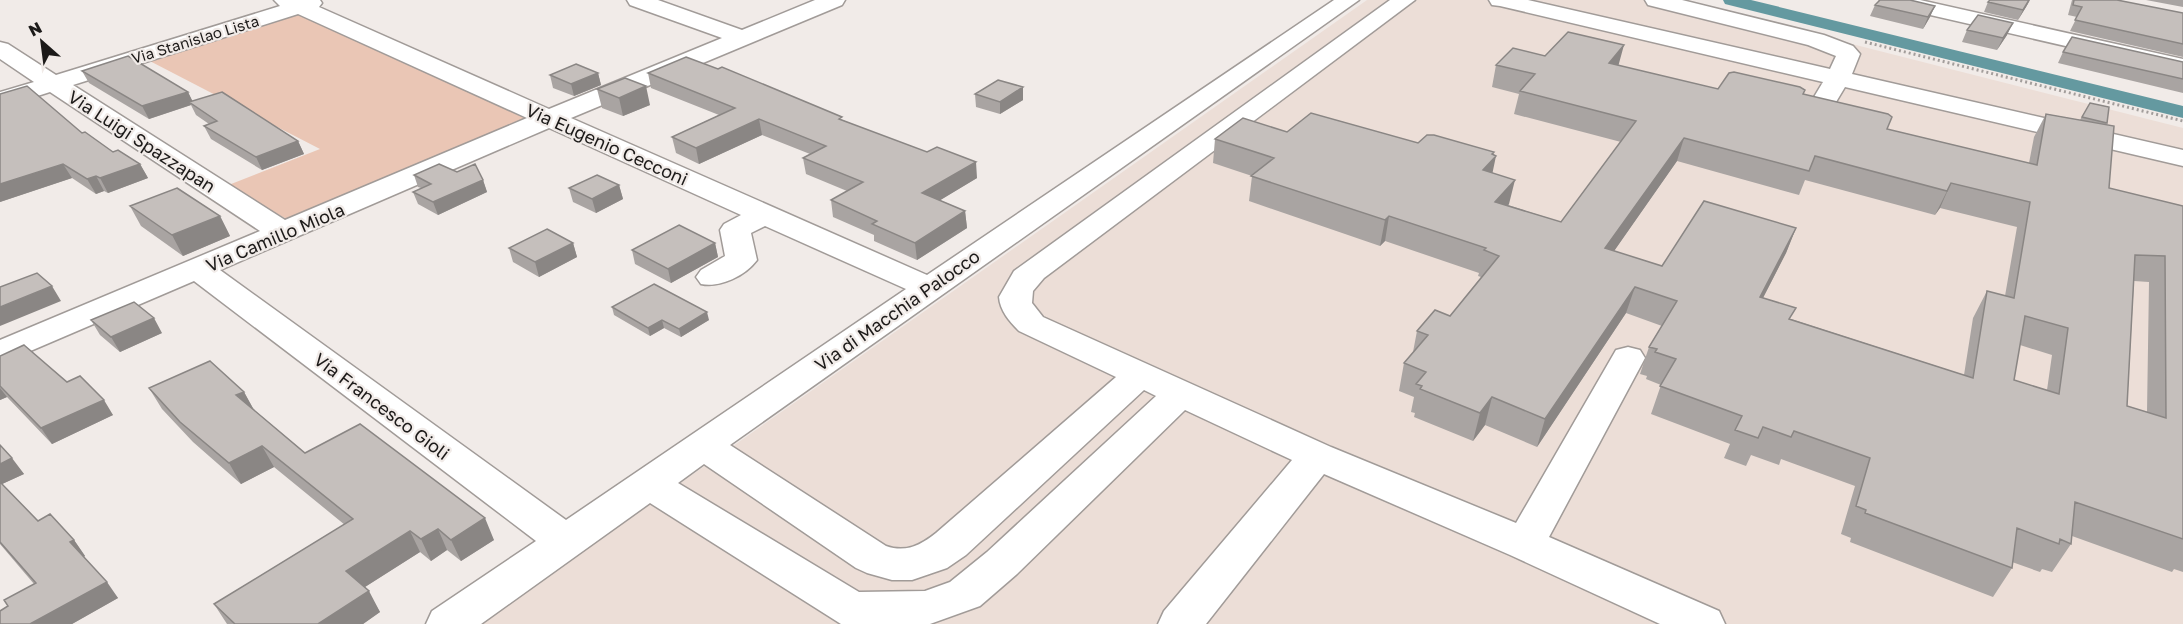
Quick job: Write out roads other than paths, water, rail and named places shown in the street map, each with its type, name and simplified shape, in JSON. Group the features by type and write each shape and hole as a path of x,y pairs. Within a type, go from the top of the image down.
{"street":[{"path":"638,0 742,38"},
{"name":"Via Camillo Miola","path":"0,353 199,270 549,118 834,0"},
{"name":"Via di Macchia Palocco","path":"448,624 929,288 1348,0"},
{"path":"1404,0 1019,283 1014,295 1016,305 1031,324 1138,375 1317,456 1525,544 1703,624"},
{"path":"1500,0 2183,158"},
{"path":"1656,0 1840,48 1848,57 1818,112"},
{"path":"1891,0 2183,66"},
{"name":"Via Eugenio Cecconi","path":"302,2 549,118 929,288"},
{"name":"Via Stanislao Lista","path":"0,100 302,2"},
{"name":"Via Luigi Spazzapan","path":"0,49 284,232"},
{"path":"712,277 741,260 735,230 764,214"},
{"name":"Via Francesco Gioli","path":"199,270 566,543"},
{"path":"1525,544 1628,358"},
{"path":"704,446 871,557 893,565 909,565 929,559 951,544 1112,402 1138,375"},
{"path":"650,484 865,617 926,608 965,594 1002,563 1180,394"},
{"path":"1180,624 1317,456"}],"waterway":[{"path":"1731,0 2183,112"}]}
